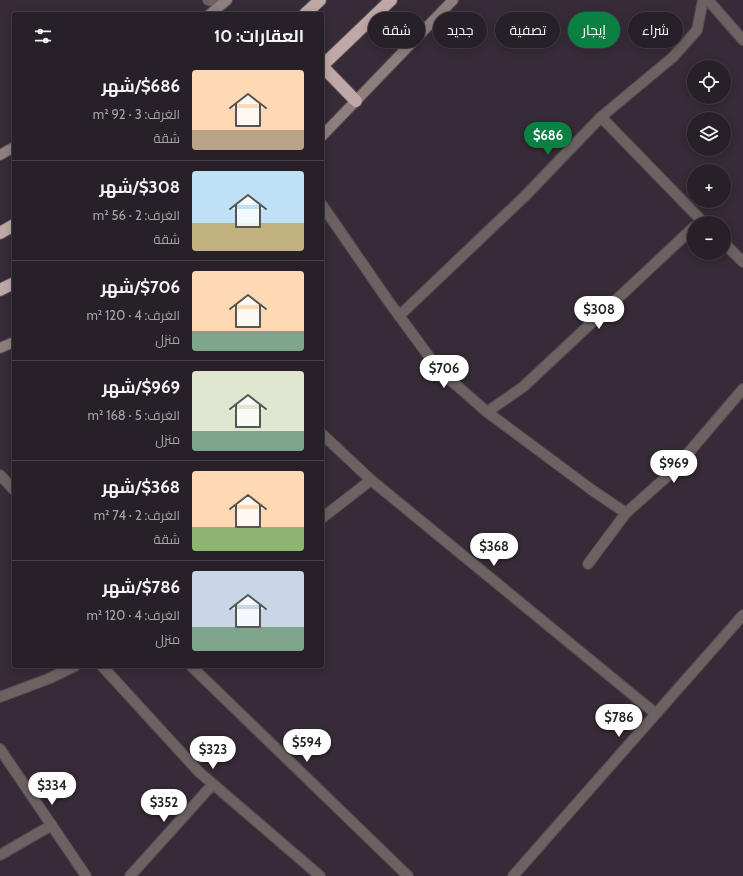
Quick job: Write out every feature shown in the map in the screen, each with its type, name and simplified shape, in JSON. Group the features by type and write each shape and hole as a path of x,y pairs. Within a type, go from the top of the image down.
{"highway":[{"path":"307,12 320,0"},
{"path":"324,64 391,0"},
{"path":"324,68 356,101"},
{"path":"0,233 12,226"},
{"path":"0,290 12,284"}],"main road":[{"path":"324,134 453,0"},
{"path":"212,12 225,2"},
{"path":"0,155 12,148"},
{"path":"0,348 12,343"}],"street":[{"path":"208,0 225,2"},
{"path":"399,316 524,197 601,117 673,56 697,30 703,0"},
{"path":"708,0 743,40"},
{"path":"601,117 693,216"},
{"path":"324,208 399,316 439,370 487,412 592,490 626,513"},
{"path":"487,412 522,387 687,236"},
{"path":"731,250 743,262"},
{"path":"588,564 626,513 672,472 743,389"},
{"path":"324,436 371,480 655,713"},
{"path":"0,475 12,488"},
{"path":"324,516 371,480"},
{"path":"513,876 655,713 743,615"},
{"path":"0,696 48,679 71,668"},
{"path":"104,668 199,772 314,874"},
{"path":"193,668 408,876"},
{"path":"0,749 86,876"},
{"path":"130,876 213,784"},
{"path":"0,854 52,825"}]}
